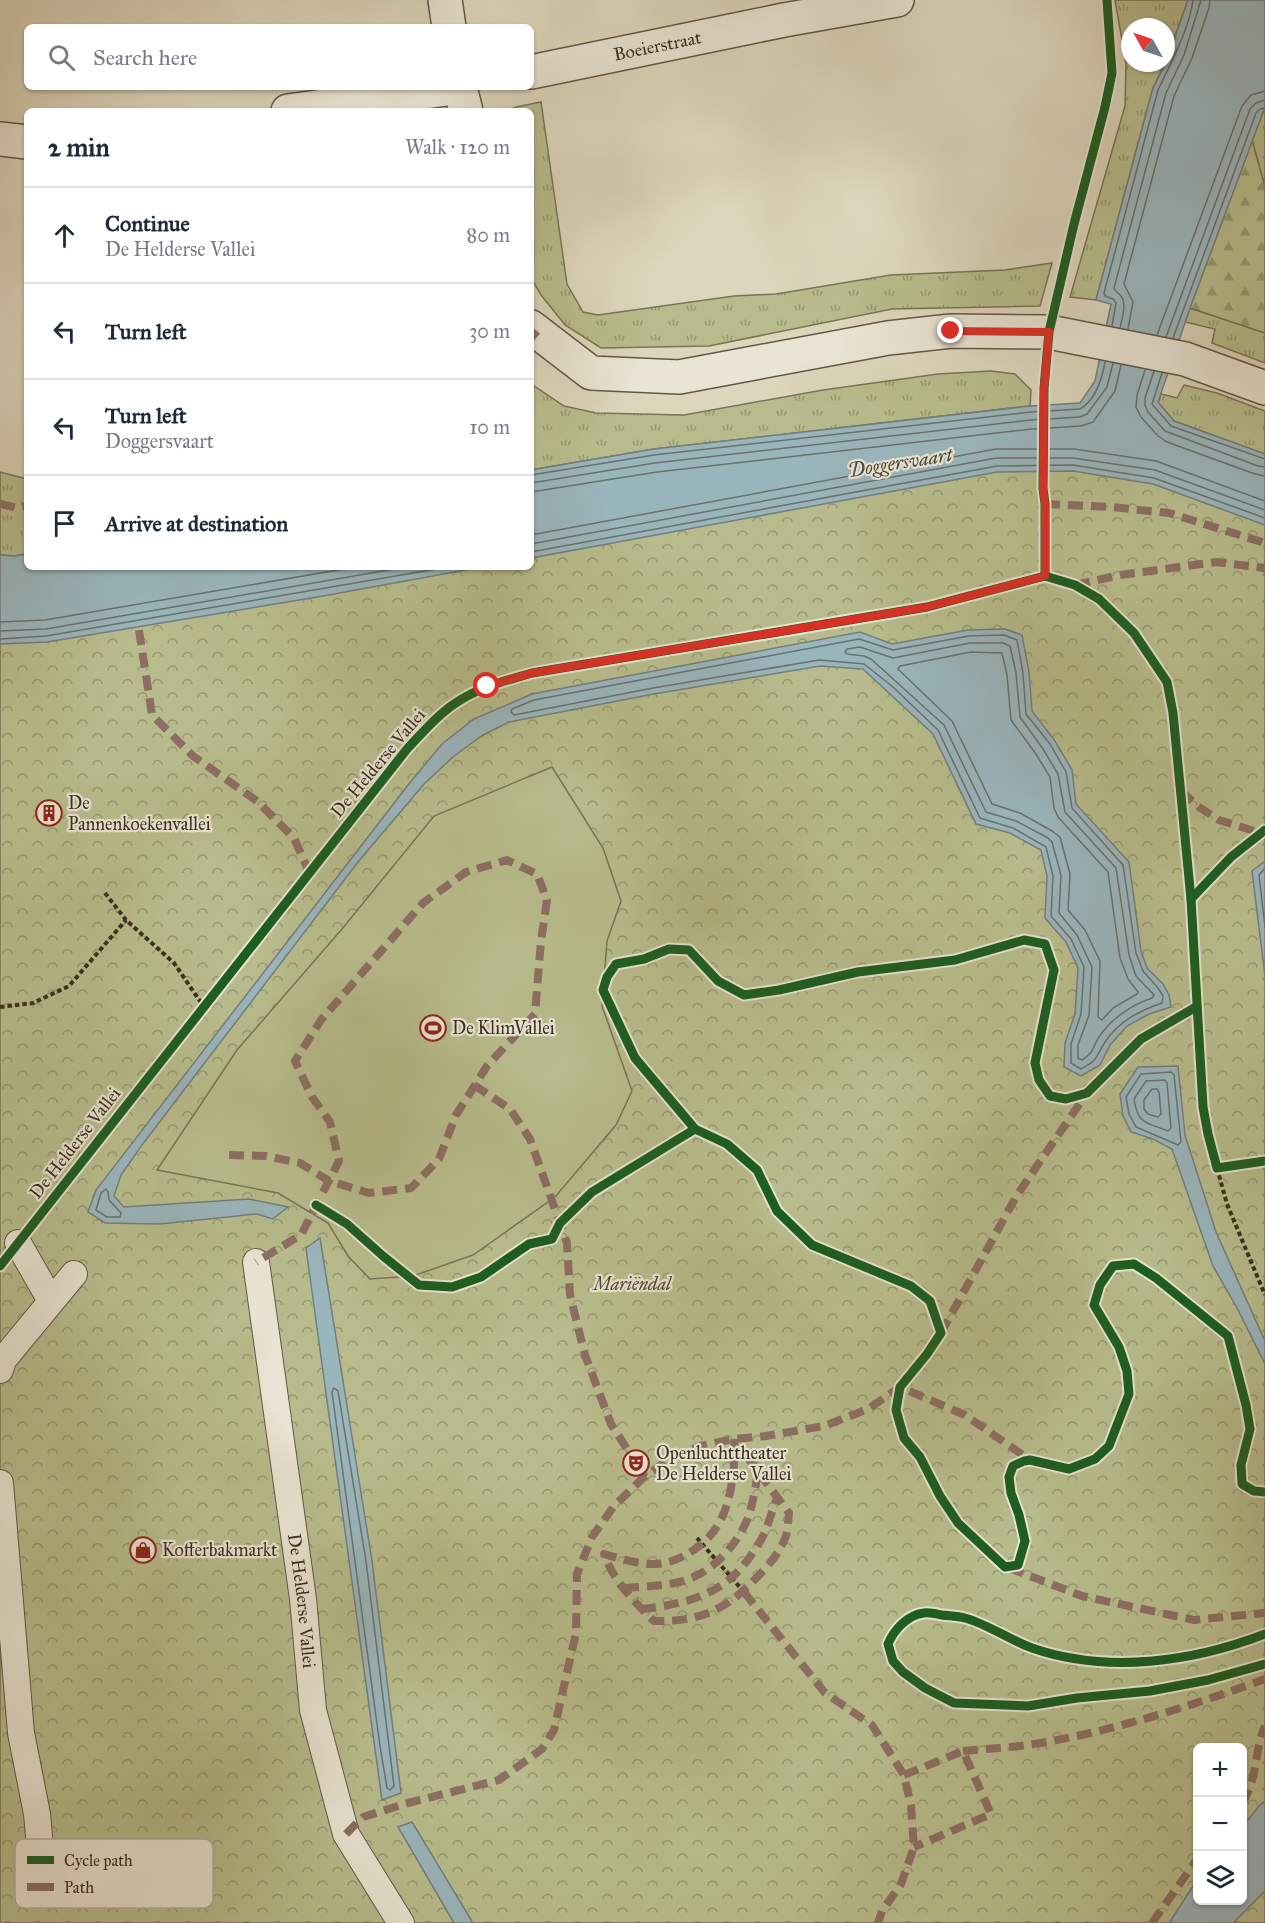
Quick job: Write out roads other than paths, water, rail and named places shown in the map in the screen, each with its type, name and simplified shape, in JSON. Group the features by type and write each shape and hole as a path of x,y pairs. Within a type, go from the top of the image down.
{"street":[{"path":"445,0 449,24"},
{"name":"Boeierstraat","path":"534,71 782,10 897,0"},
{"path":"310,108 438,90"},
{"path":"461,90 465,108"},
{"path":"0,139 24,142"},
{"path":"534,329 591,373 679,377 888,338 951,331 1049,332 1185,359 1265,388"}],"lane":[{"path":"18,1243 51,1301"},
{"name":"De Helderse Vallei","path":"256,1262 303,1599 313,1710 346,1834 401,1923"},
{"path":"0,1370 3,1360 74,1274"},
{"path":"0,1483 21,1733 37,1814 39,1839"}],"water":[{"name":"Doggersvaart","path":"1188,0 1265,0 1265,107 1190,308 1158,402 1174,421 1265,454 1265,525 1153,484 1073,471 997,472 534,557 534,469 654,449 1030,406 1080,403 1095,381 1111,304 1096,300 1153,88 1161,72 1175,72 1175,37"},
{"path":"24,554 24,570 466,570 47,642 0,644 0,555"},
{"path":"1005,629 1022,635 1029,672 1032,711 1055,741 1072,770 1076,804 1129,862 1141,951 1147,968 1163,984 1169,995 1171,1007 1149,1014 1127,1026 1110,1045 1100,1065 1081,1076 1064,1067 1065,1043 1075,1014 1078,968 1066,942 1045,918 1047,876 1041,850 1010,833 976,824 933,734 863,669 820,666 654,694 509,722 483,735 454,756 424,784 358,862 142,1145 121,1175 114,1196 124,1207 249,1199 288,1207 273,1219 257,1214 160,1224 105,1223 88,1212 96,1190 408,785 442,744 474,719 532,694 860,632 892,644 968,630"},
{"path":"1265,862 1265,976 1252,871"},
{"path":"1178,1066 1185,1135 1216,1232 1265,1341 1265,1364 1213,1266 1172,1149 1153,1139 1131,1132 1123,1116 1120,1094 1138,1067"},
{"path":"320,1238 372,1561 401,1793 382,1800 306,1248"},
{"path":"1265,1801 1265,1891 1233,1923 1169,1923 1193,1886 1193,1905 1247,1905 1247,1821"},
{"path":"412,1822 473,1923 454,1923 398,1827"}],"place":[{"name":"De Pannenkoekenvallei","path":"49,813"},
{"name":"De KlimVallei","path":"433,1028"},
{"name":"Openluchttheater De Helderse Vallei","path":"636,1463"},
{"name":"Kofferbakmarkt","path":"143,1550"}],"park label":[{"name":"Mariëndal","path":"632,1284"}]}
